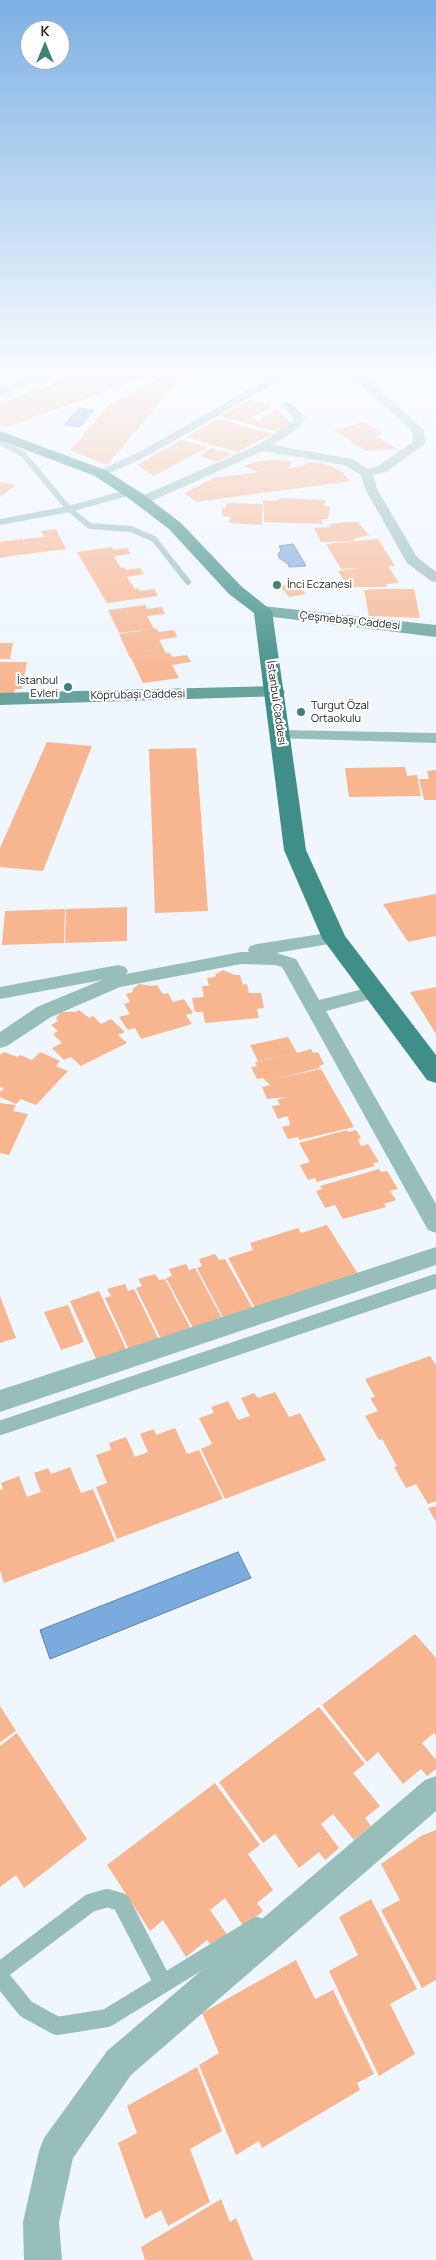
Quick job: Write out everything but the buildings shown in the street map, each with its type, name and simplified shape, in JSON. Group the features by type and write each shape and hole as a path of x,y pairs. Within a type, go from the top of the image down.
{"main road":[{"path":"105,476 175,526 235,590 263,612"},
{"name":"İstanbul Caddesi","path":"263,612 296,850 334,938 436,1074"}],"street":[{"path":"135,497 187,476"},
{"path":"367,476 371,489 412,560 436,578"},
{"name":"Çeşmebaşı Caddesi","path":"263,612 436,631"},
{"name":"Köprübaşı Caddesi","path":"0,699 275,692"},
{"path":"280,735 436,738"},
{"path":"0,992 334,938"},
{"path":"0,1041 44,1012 115,982 241,958 277,959 289,963 436,1224"},
{"path":"316,1008 375,992"},
{"path":"0,1401 436,1256"},
{"path":"43,2260 41,2222 57,2151 119,2063 436,1791"}],"lane":[{"path":"41,476 69,509 90,526 121,527 148,535 154,539 188,582"},
{"path":"0,522 135,497"},
{"path":"0,1428 436,1281"},
{"path":"0,1978 26,2009 57,2026 107,2018 257,1926 436,1775"},
{"path":"0,1971 90,1903 107,1898 121,1902 163,1983"}],"water":[{"path":"293,544 306,566 289,567 288,564 279,558 278,554 281,550 279,546"},
{"path":"238,1552 251,1578 50,1659 40,1630"}],"place":[{"name":"İnci Eczanesi","path":"277,585"},
{"name":"İstanbul Evleri","path":"68,687"},
{"name":"Turgut Özal Ortaokulu","path":"301,712"}]}
